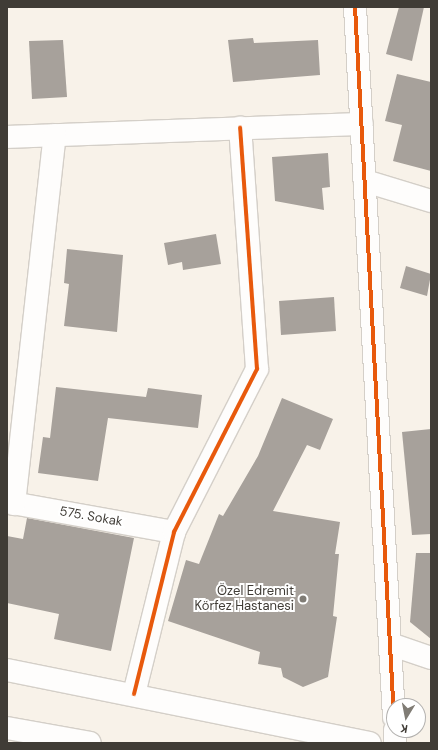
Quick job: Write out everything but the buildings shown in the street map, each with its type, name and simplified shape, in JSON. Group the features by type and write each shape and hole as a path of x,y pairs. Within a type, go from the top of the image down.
{"main road":[{"path":"355,7 393,698"},
{"path":"7,136 362,124"},
{"path":"134,694 174,532 257,369 240,128"},
{"path":"11,503 55,135"},
{"path":"365,181 431,201"},
{"name":"575. Sokak","path":"11,503 174,532"},
{"path":"390,644 431,658"},
{"path":"7,670 134,694 370,743"},
{"path":"7,728 90,743"}],"cycle path":[{"path":"355,7 393,698"},
{"path":"134,694 174,532 257,369 240,128"}],"place":[{"name":"Özel Edremit Körfez Hastanesi","path":"303,599"}]}
